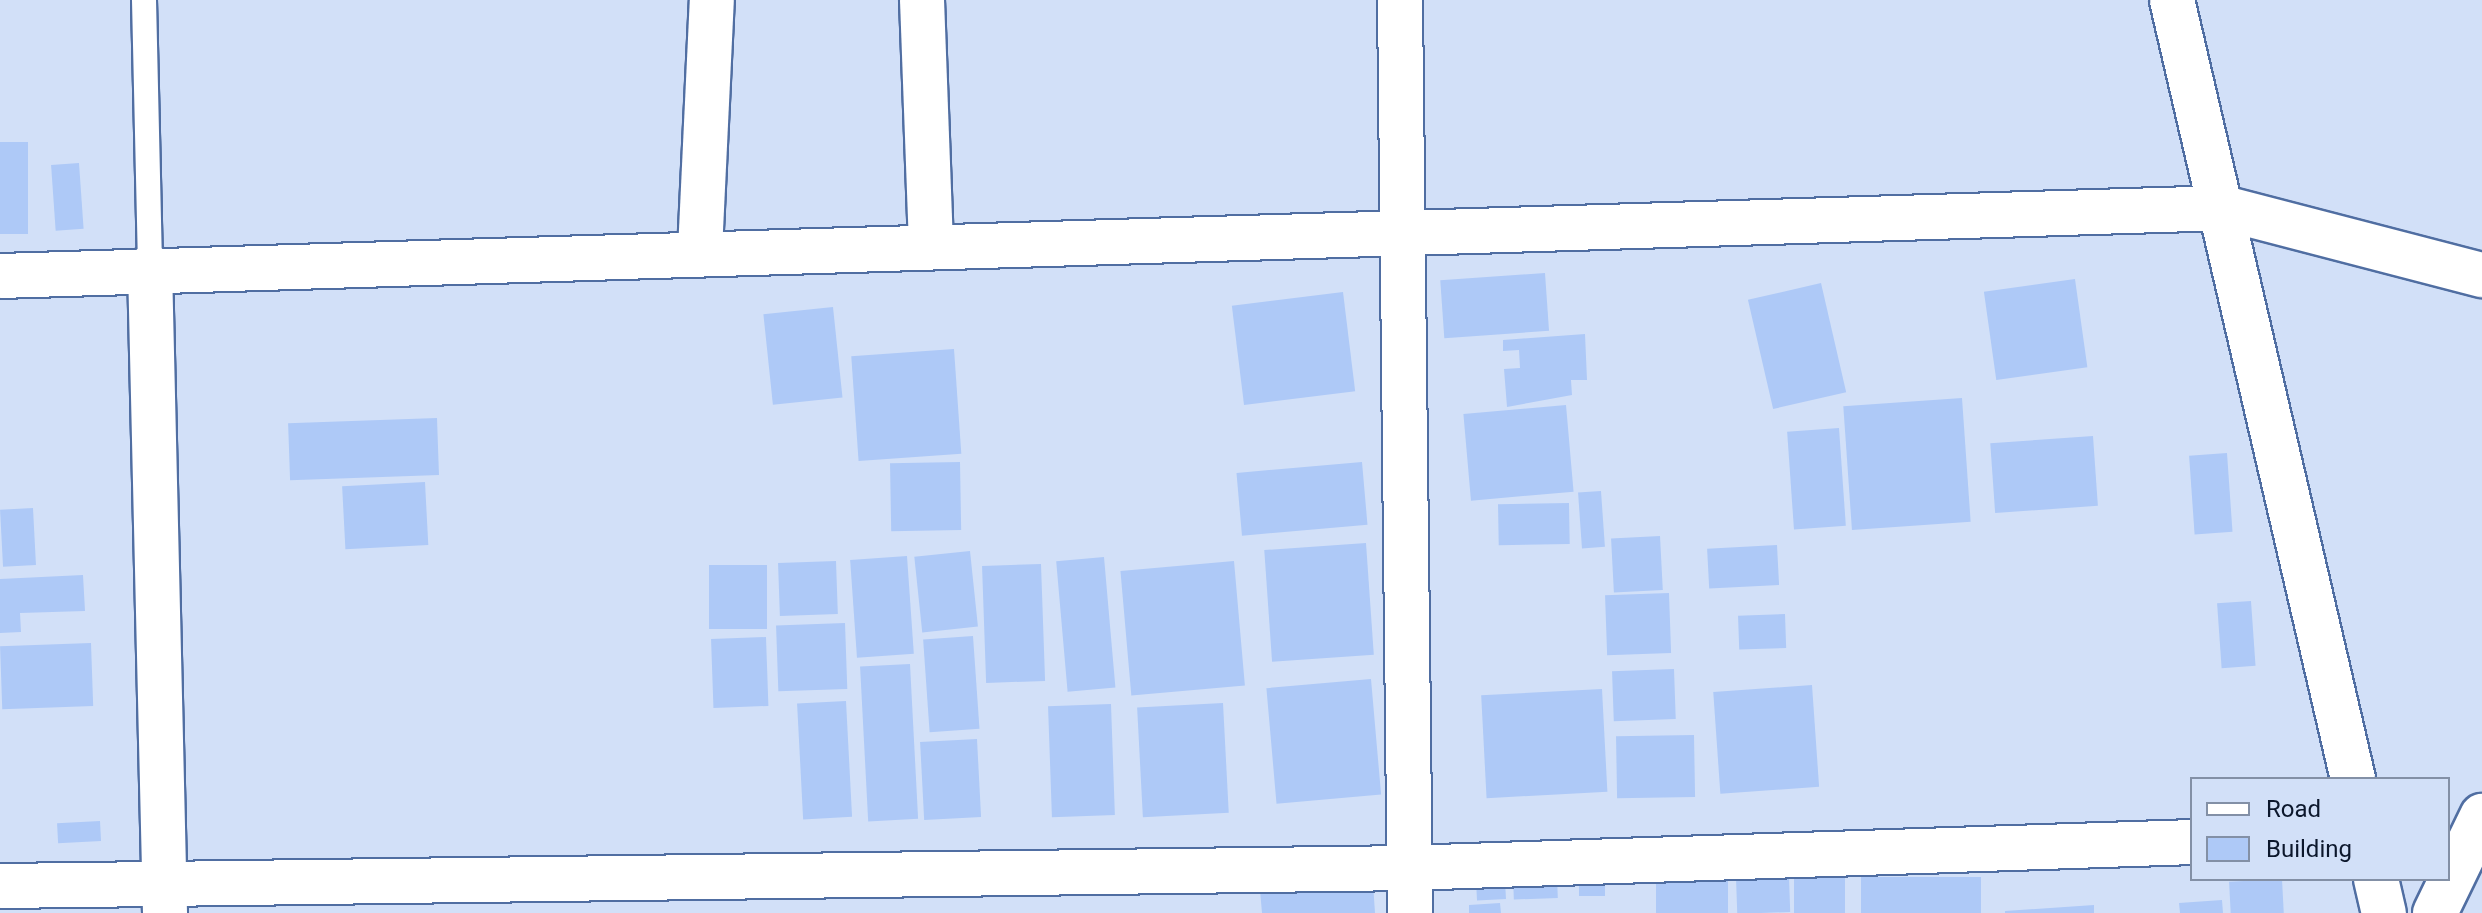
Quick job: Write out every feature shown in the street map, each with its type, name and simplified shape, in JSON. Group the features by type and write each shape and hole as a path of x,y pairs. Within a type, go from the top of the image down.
{"street":[{"path":"700,251 712,0"},
{"path":"922,0 931,245"},
{"path":"1400,0 1406,868 1410,913"},
{"path":"2172,0 2224,208 2353,777"},
{"path":"0,276 150,267 931,245 1402,237 2224,208 2482,275"},
{"path":"150,267 164,900"},
{"path":"2435,913 2482,816"},
{"path":"0,886 164,900 1406,868 2190,842"},
{"path":"2376,881 2384,913"}],"lane":[{"path":"144,0 150,267"}],"building":[{"path":"0,142 28,142 28,234 0,234"},
{"path":"79,163 84,229 56,231 51,165"},
{"path":"1545,273 1549,331 1444,338 1440,280"},
{"path":"2075,279 2087,367 1996,380 1984,292"},
{"path":"1821,283 1846,392 1773,409 1748,300"},
{"path":"1343,292 1355,391 1244,405 1232,306"},
{"path":"833,307 843,398 773,405 763,314"},
{"path":"1585,334 1587,380 1571,380 1572,395 1507,407 1504,369 1520,368 1519,350 1503,351 1503,340"},
{"path":"954,349 961,454 859,461 851,356"},
{"path":"1962,398 1971,522 1852,530 1843,406"},
{"path":"1566,405 1574,492 1471,501 1463,414"},
{"path":"437,418 439,475 290,480 288,423"},
{"path":"1839,428 1846,526 1794,529 1787,432"},
{"path":"2093,436 2098,506 1995,513 1990,443"},
{"path":"2227,453 2233,532 2195,534 2189,456"},
{"path":"960,462 961,530 891,531 890,463"},
{"path":"1362,462 1367,525 1242,536 1236,473"},
{"path":"425,482 428,545 345,549 342,486"},
{"path":"1601,491 1605,547 1582,548 1578,493"},
{"path":"1569,503 1570,544 1499,545 1498,504"},
{"path":"33,508 36,565 3,567 0,510"},
{"path":"1660,536 1663,590 1614,592 1611,539"},
{"path":"1366,543 1374,655 1272,662 1264,550"},
{"path":"1777,545 1779,585 1709,589 1707,549"},
{"path":"970,551 978,627 922,632 914,557"},
{"path":"907,556 914,654 857,658 850,560"},
{"path":"1104,557 1115,688 1068,692 1056,561"},
{"path":"836,561 838,614 780,616 778,563"},
{"path":"1234,561 1245,686 1131,695 1120,571"},
{"path":"1041,564 1045,681 986,683 982,566"},
{"path":"709,565 767,565 767,629 709,629"},
{"path":"83,575 85,611 20,613 21,632 0,633 0,579"},
{"path":"1669,593 1671,653 1607,655 1605,595"},
{"path":"2251,601 2256,666 2222,668 2217,603"},
{"path":"1785,614 1786,648 1739,650 1738,616"},
{"path":"845,623 847,689 778,691 776,625"},
{"path":"973,636 979,729 930,732 923,639"},
{"path":"766,637 768,706 713,708 711,639"},
{"path":"91,643 93,706 2,709 0,646"},
{"path":"910,664 918,819 868,821 860,667"},
{"path":"1674,669 1676,719 1614,721 1612,671"},
{"path":"1371,679 1381,795 1277,804 1266,688"},
{"path":"1812,685 1819,787 1720,794 1713,692"},
{"path":"1602,689 1607,792 1487,798 1481,695"},
{"path":"846,701 852,817 803,819 797,704"},
{"path":"1223,703 1229,813 1143,817 1137,708"},
{"path":"1111,704 1115,815 1052,817 1048,706"},
{"path":"1694,735 1695,797 1617,798 1616,736"},
{"path":"977,739 981,817 924,820 920,742"},
{"path":"100,821 101,841 58,843 57,823"},
{"path":"1557,875 1558,898 1514,900 1513,877"},
{"path":"1579,876 1605,876 1605,896 1579,896"},
{"path":"1794,876 1845,876 1845,913 1794,913"},
{"path":"1789,877 1790,912 1737,913 1736,879"},
{"path":"1861,877 1981,877 1981,913 1861,913"},
{"path":"1656,878 1728,878 1728,913 1656,913"},
{"path":"1505,880 1506,899 1477,900 1476,882"},
{"path":"2282,881 2284,913 2231,913 2229,882"},
{"path":"1373,883 1375,913 1262,913 1260,890"},
{"path":"2222,900 2223,913 2180,913 2179,903"},
{"path":"1500,903 1501,913 1469,913 1469,905"},
{"path":"2094,905 2094,913 2005,913 2005,911"}]}
